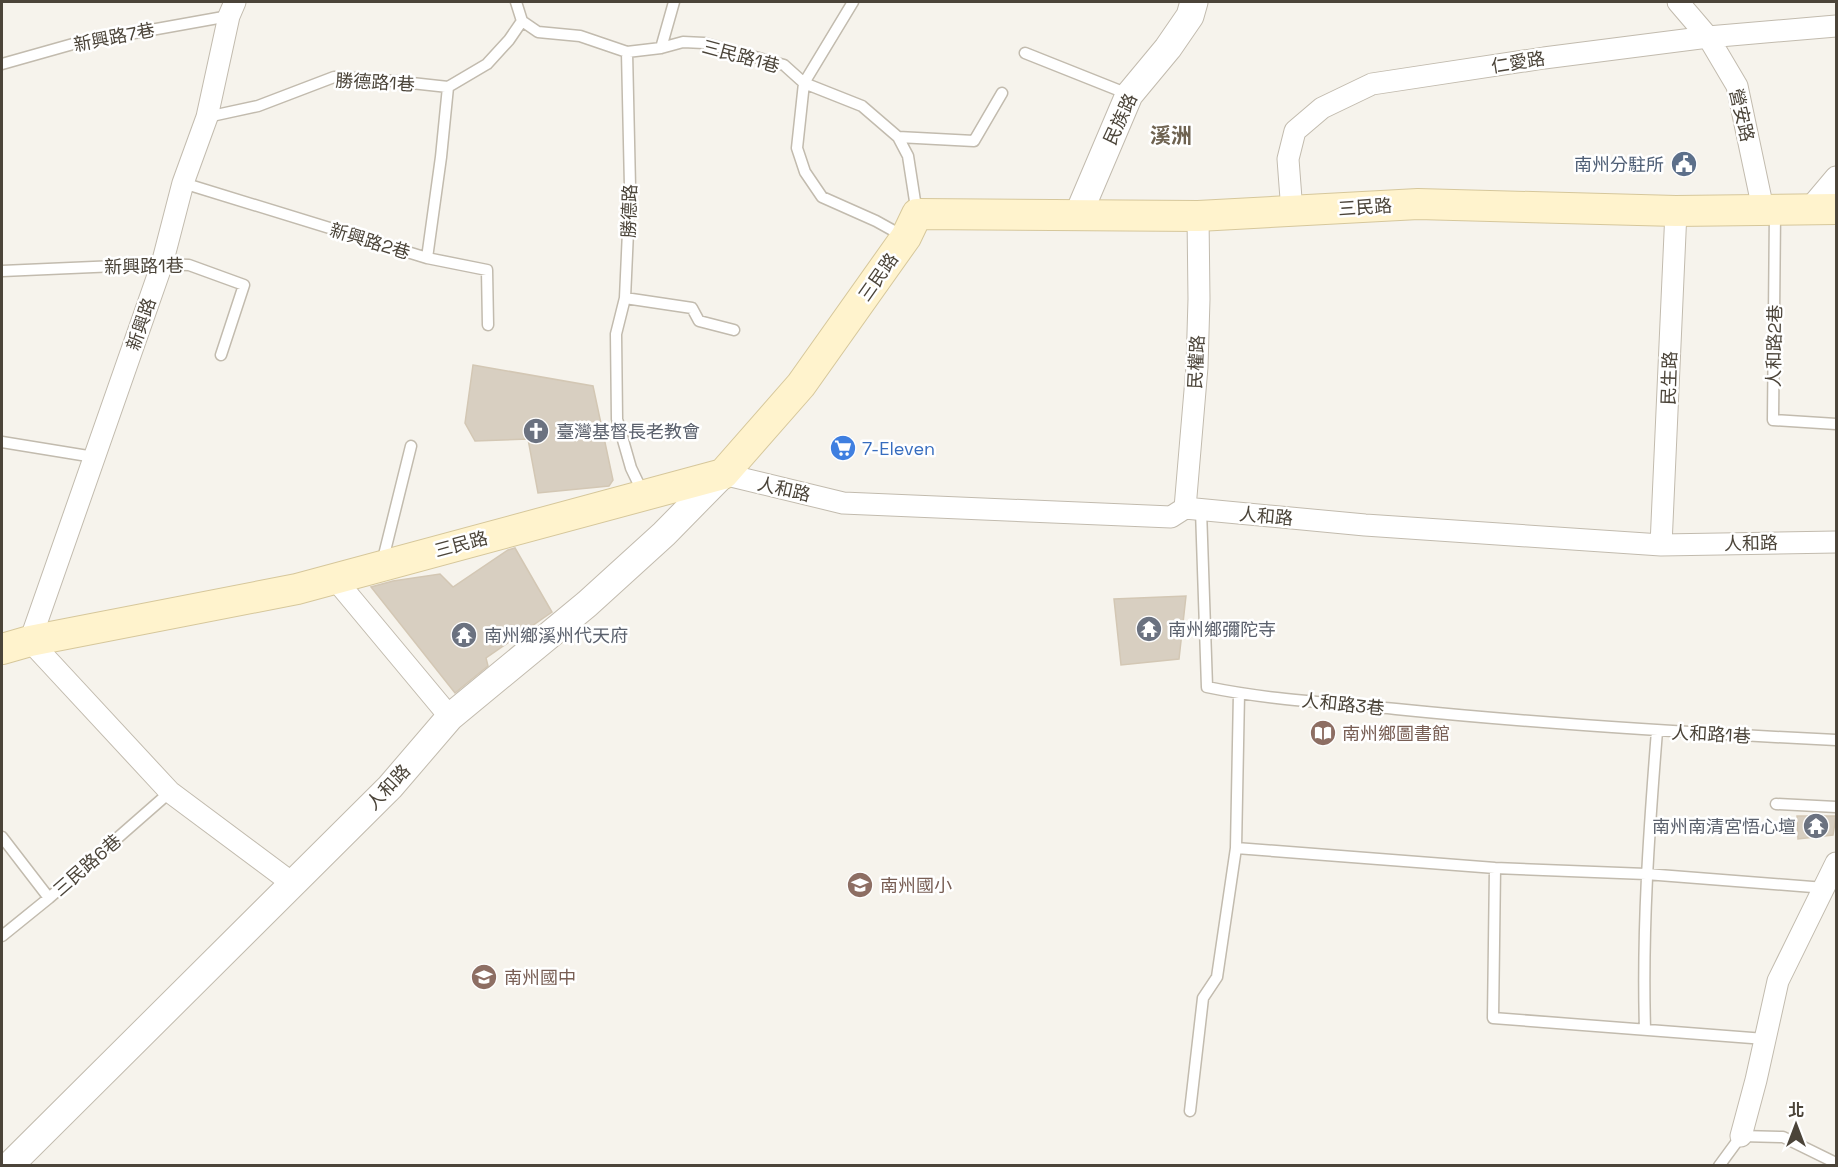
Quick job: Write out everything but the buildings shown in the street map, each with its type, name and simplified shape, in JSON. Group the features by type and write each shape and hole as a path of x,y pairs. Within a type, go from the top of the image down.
{"main road":[{"name":"三民路","path":"2,649 30,641 297,589 723,474 801,385 912,226 1078,215 1198,216 1418,204 1676,211 1823,209"}],"street":[{"name":"民族路","path":"1078,215 1129,95 1168,48 1190,16 1194,2"},
{"name":"營安路","path":"1678,2 1708,38 1737,86 1769,209"},
{"name":"新興路","path":"30,641 162,264 183,183 207,117 232,9"},
{"name":"仁愛路","path":"1292,212 1288,159 1295,131 1322,108 1372,84 1544,58 1708,38 1836,26"},
{"path":"1823,209 1836,177"},
{"name":"民生路","path":"1661,545 1676,211"},
{"name":"民權路","path":"1193,509 1199,298 1198,216"},
{"name":"人和路","path":"9,1166 390,787 450,717 587,604 664,534 723,474 843,503 1171,516 1193,509 1365,525 1661,545 1836,542"},
{"path":"335,579 450,717"},
{"path":"30,641 170,792 292,883"},
{"path":"1741,1136 1778,981 1836,863"}],"lane":[{"path":"516,2 522,21 538,32 580,36 627,52"},
{"path":"661,48 674,2"},
{"path":"853,2 804,83 797,148 805,172 822,197 876,221 912,226"},
{"name":"新興路7巷","path":"2,64 73,44 232,9"},
{"path":"448,87 487,64 509,40 522,21"},
{"name":"三民路1巷","path":"627,52 661,48 683,42 704,43 784,65 804,83 862,106 898,137 908,156 912,226"},
{"name":"勝德路","path":"627,52 630,187 625,298 616,334 617,418 631,468 644,496"},
{"path":"1025,53 1129,95"},
{"name":"勝德路1巷","path":"207,117 258,106 334,77 448,87"},
{"name":"新興路2巷","path":"183,183 427,258 448,87"},
{"path":"898,137 974,141 1002,93"},
{"name":"人和路2巷","path":"1769,209 1773,420 1836,424"},
{"path":"427,258 487,270 488,325"},
{"name":"新興路1巷","path":"2,271 162,264 189,265 244,285 220,355"},
{"path":"625,298 692,308 699,321 734,330"},
{"path":"2,442 94,457"},
{"path":"381,567 411,446"},
{"name":"人和路3巷","path":"1193,509 1207,687 1239,693 1424,712 1657,731"},
{"path":"1190,1111 1203,998 1216,977 1236,848 1239,693"},
{"name":"人和路1巷","path":"1645,1029 1643,958 1646,874 1657,731 1836,740"},
{"name":"三民路6巷","path":"2,936 170,792"},
{"path":"1776,804 1836,807"},
{"path":"2,837 49,898"},
{"path":"1236,848 1495,868 1646,874 1825,888"},
{"path":"1495,868 1493,1018 1765,1039"},
{"path":"1719,1166 1741,1136 1783,1137 1836,1163"}],"place":[{"name":"南州分駐所","path":"1684,164"},
{"name":"臺灣基督長老教會","path":"536,431"},
{"name":"7-Eleven","path":"843,448"},
{"name":"南州鄉彌陀寺","path":"1149,629"},
{"name":"南州鄉溪州代天府","path":"464,635"},
{"name":"南州鄉圖書館","path":"1323,733"},
{"name":"南州南清宮悟心壇","path":"1816,826"},
{"name":"南州國小","path":"860,885"},
{"name":"南州國中","path":"484,977"}],"district":[{"name":"溪洲","path":"1171,135"}]}
